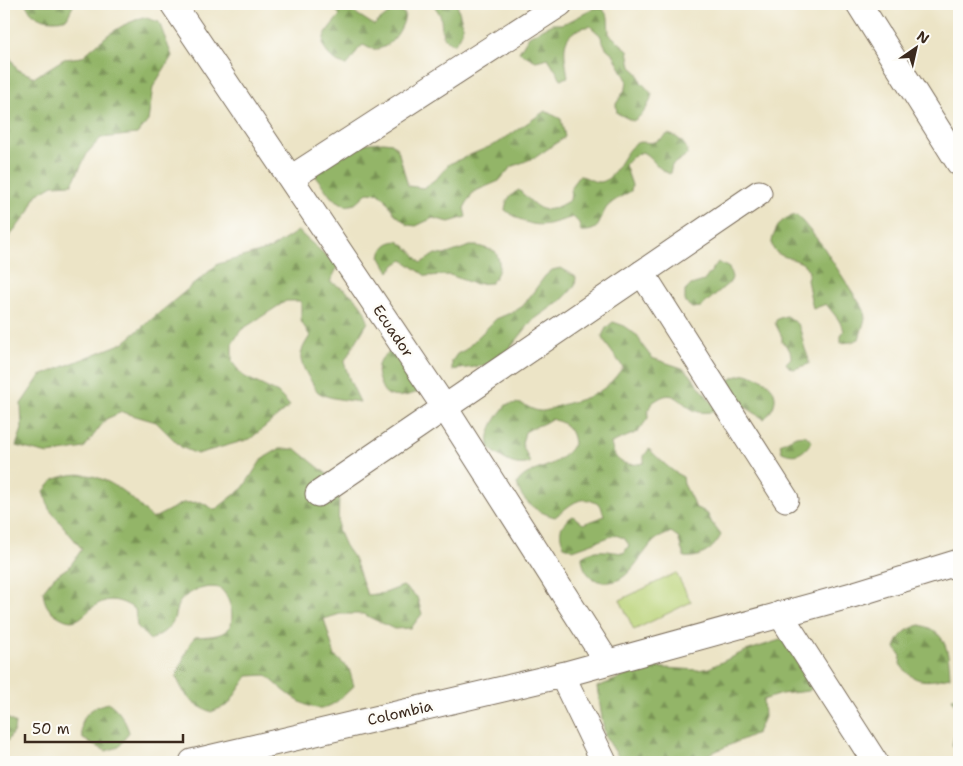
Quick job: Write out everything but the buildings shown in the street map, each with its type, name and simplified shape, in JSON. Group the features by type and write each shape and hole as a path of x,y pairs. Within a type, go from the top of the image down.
{"street":[{"name":"Ecuador","path":"173,4 445,408 608,662"},
{"path":"291,178 560,4"},
{"path":"859,4 959,163"},
{"path":"318,494 759,193"},
{"path":"642,273 786,498"},
{"name":"Colombia","path":"192,762 562,675 852,595 959,562"},
{"path":"780,614 875,762"},
{"path":"562,675 604,762"}],"green space":[{"path":"26,4 74,4 67,18 49,20 37,16"},
{"path":"330,4 351,4 349,9 374,25 396,10 405,14 404,20 395,38 385,46 379,49 372,49 363,45 347,65 334,60 323,45 325,34 340,15"},
{"path":"433,4 457,4 462,21 462,30 461,35 454,44 443,35 440,15"},
{"path":"595,8 603,9 608,17 609,34 628,50 631,67 638,73 641,82 652,94 646,110 633,121 617,113 616,104 626,88 627,80 613,54 606,48 600,35 590,26 572,33 568,38 565,59 568,77 561,79 548,58 536,61 519,52 529,36 552,24 570,21"},
{"path":"143,17 159,22 172,56 153,87 148,121 137,134 101,138 88,152 72,184 53,185 36,195 29,212 7,239 4,239 4,35 9,56 18,70 35,77 64,59 82,57 109,34"},
{"path":"545,111 561,119 565,137 536,157 511,167 499,181 473,192 464,208 466,217 449,222 433,218 416,226 408,225 394,213 385,198 378,193 368,192 355,204 346,206 331,197 314,174 344,145 392,143 398,150 408,186 424,188 438,177 449,164 498,143"},
{"path":"668,134 681,141 686,147 688,154 672,165 670,174 662,170 642,152 631,158 625,165 632,185 631,191 608,206 599,224 593,229 581,231 579,223 573,217 553,223 531,224 505,210 509,198 519,190 542,209 547,210 561,205 570,200 572,185 579,176 598,182 606,180 635,144 656,141"},
{"path":"797,215 822,245 864,310 865,319 859,339 841,343 841,336 844,330 826,304 813,309 807,280 809,272 806,267 802,263 778,254 774,250 772,239 778,227 784,220"},
{"path":"298,231 338,266 330,282 354,298 363,308 366,315 368,322 344,362 360,402 332,398 317,391 301,361 303,347 310,336 301,321 301,301 286,301 241,330 232,344 232,362 243,376 278,393 290,406 250,439 197,454 181,447 156,422 122,412 106,419 84,448 48,454 16,446 22,429 21,404 40,376 123,343 218,264 270,249"},
{"path":"398,241 410,250 421,263 435,254 444,255 470,246 478,246 495,251 499,260 499,268 491,283 474,284 450,275 426,276 403,260 396,264 389,272 380,256 386,245"},
{"path":"718,262 729,268 732,277 731,281 701,307 692,308 685,302 685,291 691,285 704,281"},
{"path":"561,268 576,277 575,286 563,299 532,321 507,352 482,366 452,370 452,361 457,354 465,350 496,319 523,306 545,276 552,270"},
{"path":"786,316 798,326 809,360 809,364 794,369 786,363 791,358 790,353 782,342 782,337 775,323 777,319"},
{"path":"613,322 622,325 638,336 652,358 682,368 689,373 718,411 699,412 675,397 665,396 651,405 648,418 638,432 611,443 615,455 626,464 644,463 644,456 649,449 683,477 684,484 696,508 704,511 703,513 707,513 721,535 711,549 701,555 684,557 678,537 671,532 654,541 624,576 620,579 606,582 594,579 589,575 585,570 582,556 597,551 624,553 629,545 624,538 615,535 573,550 564,546 561,537 562,526 573,516 583,524 604,516 601,506 588,500 577,501 555,517 542,513 526,501 517,483 527,474 555,462 569,451 574,444 570,430 564,424 551,419 525,432 522,444 530,463 524,464 513,463 503,458 489,448 488,442 490,430 506,405 517,403 534,410 549,410 595,394 609,384 623,367 602,336 606,328"},
{"path":"399,347 428,389 398,397 389,395 383,390 378,376 378,365 383,357"},
{"path":"746,374 763,380 770,386 775,395 774,405 764,419 727,395 727,382 734,377"},
{"path":"805,435 812,441 802,452 791,455 782,452 780,444 796,436"},
{"path":"279,449 296,449 328,475 339,494 338,530 345,546 355,560 367,595 385,593 403,586 417,597 422,614 411,628 394,629 363,614 340,614 324,619 335,656 349,669 354,686 334,703 326,707 311,707 294,698 266,675 248,676 228,705 211,712 198,706 189,698 176,676 190,643 195,637 213,636 225,632 231,625 231,607 226,595 219,588 200,589 185,597 179,603 174,619 169,627 160,635 150,640 137,626 135,609 119,601 102,602 80,618 70,621 55,614 48,607 43,591 54,577 70,566 82,549 49,509 44,491 54,480 78,474 102,479 124,492 152,519 183,503 201,502 215,510 243,488 262,459"},
{"path":"676,573 691,602 634,630 620,600"},
{"path":"920,625 936,632 945,644 949,660 950,677 928,681 916,679 905,671 900,664 901,656 895,648 899,639 911,628"},
{"path":"780,640 799,644 815,685 809,691 781,694 763,700 764,717 757,733 691,762 625,762 618,756 605,736 597,687 648,667 698,670 709,668 743,652"},
{"path":"959,697 959,714 952,698"},
{"path":"109,703 126,723 129,732 119,747 106,751 83,739 82,725 83,719 90,711"},
{"path":"959,714 959,751 952,746"},
{"path":"4,716 15,723 14,731 4,746"}]}
